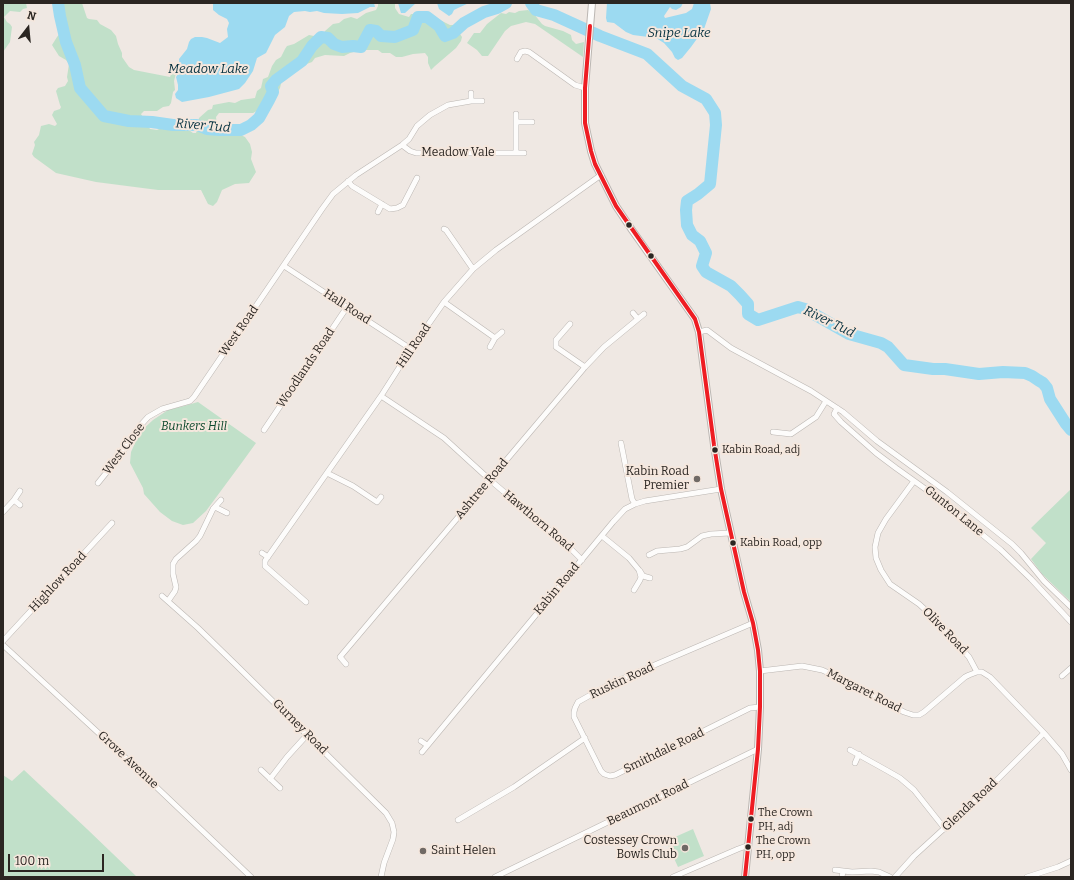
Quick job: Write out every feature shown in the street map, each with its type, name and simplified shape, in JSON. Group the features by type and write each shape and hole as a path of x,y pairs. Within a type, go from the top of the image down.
{"street":[{"path":"592,3 585,123 591,151 595,164 616,206 695,319 700,332 721,489 758,650 760,671 758,749 745,877"},
{"path":"517,59 521,52 529,52 575,85 586,88"},
{"path":"471,93 471,101"},
{"name":"West Road","path":"194,397 333,194 348,181 402,145 409,139 417,126 430,115 448,105 471,101 482,101"},
{"path":"516,114 516,153"},
{"path":"516,122 532,122"},
{"name":"Meadow Vale","path":"402,145 410,152 416,153 524,153"},
{"name":"Hill Road","path":"301,602 265,566 268,556 381,396 411,349 444,302 473,269 496,250 601,175"},
{"path":"348,181 352,186 390,209 398,208 403,205 417,178"},
{"path":"378,212 382,204"},
{"path":"444,229 473,269"},
{"name":"Hall Road","path":"284,266 411,349"},
{"path":"444,302 495,338"},
{"name":"Woodlands Road","path":"264,430 347,307"},
{"path":"633,313 638,320"},
{"name":"Ashtree Road","path":"346,664 340,657 586,367 604,347 644,314"},
{"path":"570,324 556,340 556,347 586,367"},
{"name":"Gunton Lane","path":"700,332 707,330 731,348 837,408 876,441 947,492 1012,544 1021,552 1044,581 1071,607"},
{"path":"490,347 495,338 502,332"},
{"name":"Hawthorn Road","path":"381,396 444,438 582,560"},
{"name":"West Close","path":"98,483 123,452 139,426 148,417 162,409 190,401 194,397"},
{"path":"773,432 791,434 816,417 826,401"},
{"name":"Gunton Lane","path":"837,408 834,414 841,422 881,456 938,498 1001,550 1031,579 1071,622"},
{"path":"621,443 632,499 635,504"},
{"path":"327,473 353,486 377,502 381,497"},
{"name":"Olive Road","path":"914,481 886,519 878,533 875,547 876,558 880,570 890,584 919,604 931,615 969,657 977,672"},
{"name":"Kabin Road","path":"422,752 625,509 645,501 721,489"},
{"path":"3,512 20,491"},
{"path":"14,500 20,504"},
{"path":"168,601 176,587 172,569 173,564 176,559 200,536 215,507 221,500"},
{"path":"215,507 227,513"},
{"name":"Highlow Road","path":"3,641 112,523"},
{"path":"649,555 656,551 687,547 702,536 730,533"},
{"path":"602,536 629,558 643,576 650,578"},
{"path":"262,552 268,556"},
{"path":"634,590 641,577 639,570"},
{"name":"Gurney Road","path":"162,596 198,628 386,812 392,823 394,832 381,877"},
{"name":"Ruskin Road","path":"585,738 574,717 575,708 578,702 610,684 753,623"},
{"name":"Grove Avenue","path":"3,645 130,762 251,877"},
{"name":"Margaret Road","path":"760,671 802,666 822,670 904,712 913,715 918,715 924,712 965,677 977,672"},
{"path":"1062,676 1071,668"},
{"path":"977,672 982,672 990,677 1044,733 1062,754 1071,770"},
{"name":"Smithdale Road","path":"585,738 601,771 610,776 615,775 750,708 760,707"},
{"name":"Glenda Road","path":"895,877 914,856 1006,771 1044,733"},
{"path":"270,779 307,734"},
{"path":"458,820 514,787 585,738"},
{"path":"421,741 427,745"},
{"name":"Beaumont Road","path":"495,877 758,749"},
{"path":"850,750 900,778 914,790 944,829"},
{"path":"855,763 859,754"},
{"path":"260,770 280,788"},
{"path":"673,877 748,845"},
{"path":"1027,877 1071,861"},
{"path":"835,870 879,872 890,877"},
{"path":"842,877 843,871"}],"green space":[{"path":"3,3 26,3 27,8 20,12 10,11 4,17 12,27 10,42 3,52"},
{"path":"63,3 82,3 87,18 97,20 100,24 111,30 116,36 122,57 129,67 134,70 170,77 172,72 175,71 175,90 169,106 163,107 157,111 144,111 141,114 150,129 157,130 165,126 174,128 183,126 193,133 196,133 199,118 208,110 212,109 213,105 229,102 235,103 241,100 255,98 257,91 261,88 263,79 268,77 272,66 276,60 281,57 287,46 294,44 309,35 314,36 324,34 325,31 333,24 339,23 344,19 351,17 357,19 366,13 376,10 378,3 395,3 395,8 399,14 409,17 411,14 421,12 428,17 454,25 462,37 456,48 431,70 428,63 428,57 425,53 396,57 390,53 382,53 378,50 360,50 344,56 325,55 315,58 312,62 304,65 292,66 285,69 280,88 274,102 253,113 219,113 216,117 217,124 245,137 250,144 252,152 251,159 256,172 249,183 235,184 222,190 217,202 213,206 208,204 201,190 158,190 96,182 56,173 34,157 32,154 35,145 34,142 39,135 41,126 49,124 55,126 57,124 52,115 54,111 60,109 61,107 56,91 58,88 65,86 68,81 67,77 69,64 66,60 59,56 52,45 67,21 63,10"},
{"path":"528,10 545,26 571,35 572,40 576,44 584,42 583,57 535,24 526,22 511,26 505,31 488,56 482,56 477,50 467,43 474,33 480,33 487,24 501,13 515,13"},
{"name":"Bunkers Hill","path":"198,402 256,443 206,511 193,523 183,525 172,521 160,512 144,494 143,488 130,463 131,452 140,432 153,420 168,410"},
{"path":"1071,489 1071,602 1042,574 1031,559 1046,543 1031,528"},
{"path":"24,770 137,877 3,877 3,775 12,781"},
{"name":"Costessey Crown Bowls Club","path":"693,829 704,856 678,867 666,841"}],"water":[{"name":"Meadow Lake","path":"213,3 374,3 375,7 370,7 358,13 342,14 317,11 294,12 289,16 285,27 275,35 266,53 257,58 253,71 239,89 182,102 176,98 175,94 178,90 176,77 180,71 179,59 187,49 191,39 195,37 202,37 220,43 228,37 227,29 229,23 227,19 213,10"},
{"path":"398,3 416,3 405,13 401,13"},
{"path":"437,3 469,3 454,10 449,16 439,9"},
{"name":"Snipe Lake","path":"607,3 683,3 681,7 676,10 670,7 664,16 665,18 686,13 692,9 694,3 710,3 711,9 704,29 682,58 678,60 664,43 656,38 633,35 626,32 614,23 607,22"}],"waterway":[{"name":"River Tud","path":"58,3 66,42 75,65 80,88 104,116 129,121 173,125 197,125 207,129 219,130 241,130 251,125 259,118 273,92 271,86 276,80 302,61 312,46 321,37 328,38 334,44 342,47 361,47 370,30 376,31 381,36 395,37 413,30 418,17 427,17 439,26 445,36 453,33 464,23 484,12 497,8 506,3"},
{"name":"River Tud","path":"531,3 536,10 554,15 600,36 647,54 682,86 706,99 715,113 716,125 710,184 687,201 687,225 692,235 700,241 706,253 702,266 706,272 731,286 748,304 748,314 758,320 798,307 805,309 849,334 881,343 888,347 904,365 979,374 1003,372 1025,373 1043,383 1047,388 1050,399 1071,430"}],"transit line":[{"path":"590,26 585,88 585,123 591,151 595,164 616,206 695,319 699,332 721,489 758,650 760,671 758,749 745,877"}],"place":[{"name":"Kabin Road, adj","path":"715,450"},
{"name":"Kabin Road Premier","path":"697,479"},
{"name":"Kabin Road, opp","path":"733,543"},
{"name":"The Crown PH, adj","path":"751,819"},
{"name":"The Crown PH, opp","path":"748,847"},
{"name":"Costessey Crown Bowls Club","path":"685,848"},
{"name":"Saint Helen","path":"423,851"}]}
